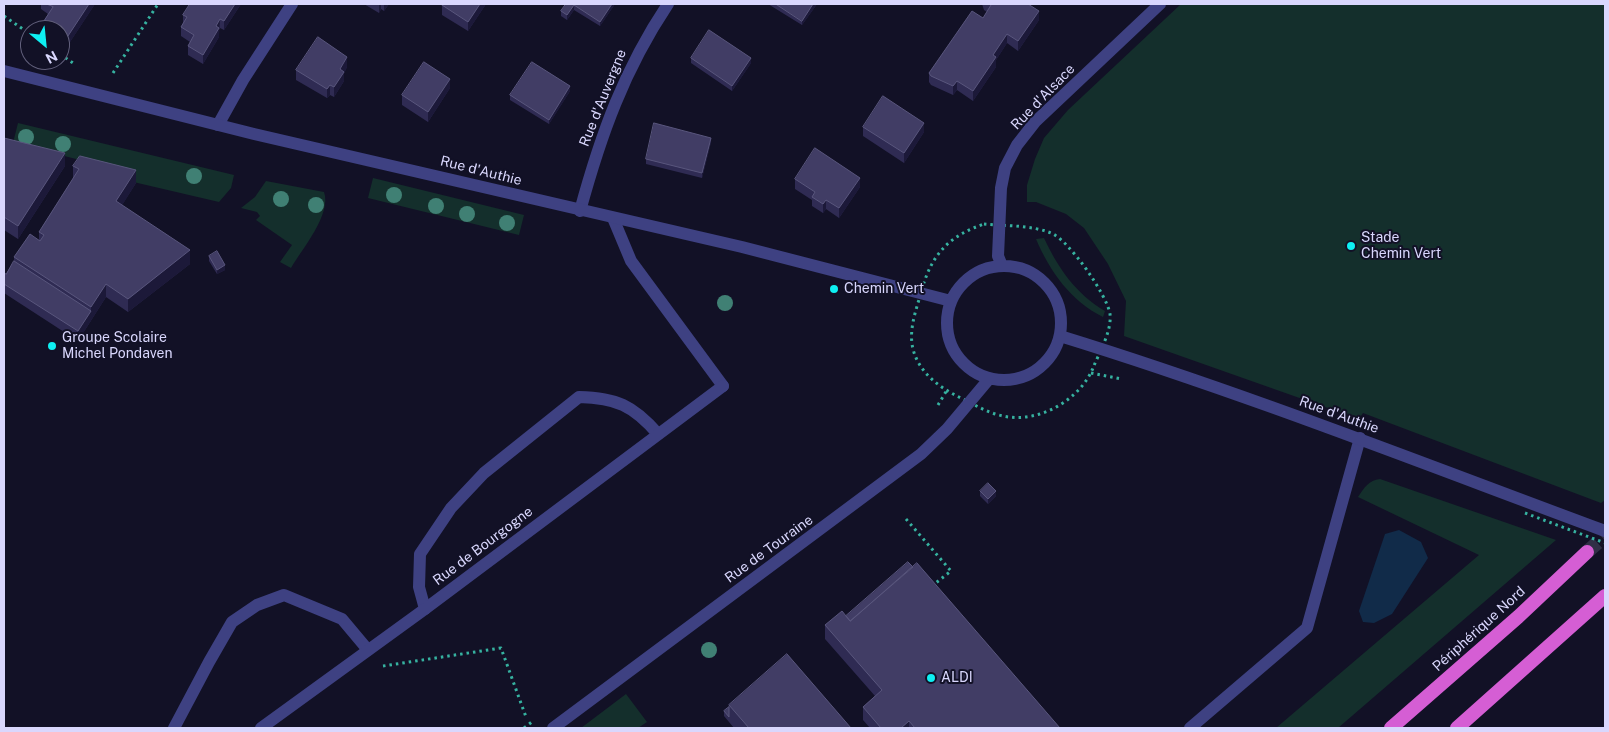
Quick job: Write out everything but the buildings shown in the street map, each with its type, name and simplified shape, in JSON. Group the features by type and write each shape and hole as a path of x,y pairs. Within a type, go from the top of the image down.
{"highway":[{"name":"Périphérique Nord","path":"1391,728 1518,617 1587,552"},
{"path":"1457,728 1605,596"}],"street":[{"path":"218,125 243,80 292,4"},
{"name":"Rue d'Auvergne","path":"580,211 599,144 618,95 644,40 668,4"},
{"name":"Rue d'Alsace","path":"1002,266 998,256 1001,188 1005,168 1017,146 1035,122 1160,4"},
{"name":"Rue d'Authie","path":"4,71 218,125 580,211 742,247 951,301"},
{"name":"Rue de Bourgogne","path":"261,728 723,386 631,261 613,218"},
{"path":"1002,266 1028,272 1048,287 1057,302 1061,318 1060,336 1054,350 1045,363 1033,372 1019,378 1004,381 989,378 968,367 952,348 947,325 951,301 959,287 972,276 986,269 1002,266"},
{"name":"Rue d'Authie","path":"1060,336 1160,368 1360,438 1530,509 1605,531"},
{"name":"Rue de Touraine","path":"553,728 922,454 947,429 989,378"},
{"path":"424,609 419,587 420,554 451,508 484,474 579,397 601,398 620,402 644,418 658,434"},
{"path":"1190,728 1308,628 1360,438"},
{"path":"174,728 232,622 256,605 284,595 292,598 342,619 368,650"}],"path":[{"path":"113,73 158,4"},
{"path":"4,16 20,27"},
{"path":"926,278 938,254 950,242 969,229 984,224"},
{"path":"1022,228 1050,232 1060,238 1075,254 1107,304 1110,314 1106,334"},
{"path":"915,312 912,332 913,348 922,369 932,380 960,397"},
{"path":"984,409 1012,417 1041,413 1075,393 1091,373 1095,362"},
{"path":"1091,373 1103,376"},
{"path":"1530,509 1605,543"},
{"path":"906,519 951,571 928,590"},
{"path":"381,666 500,648 526,717"}],"green space":[{"name":"Stade Chemin Vert","path":"1181,4 1605,4 1605,500 1601,503 1363,413 1359,419 1124,336 1126,301 1108,264 1084,228 1066,214 1036,202 1027,202 1027,185 1044,138 1068,110"},
{"path":"18,123 234,175 231,188 219,202 82,170 84,161 13,143"},
{"path":"373,178 524,215 519,235 368,198"},
{"path":"266,181 324,192 324,210 320,221 291,268 280,262 292,245 256,220 260,216 257,212 241,208 255,197"},
{"path":"1044,238 1055,260 1069,279 1085,297 1105,311 1103,317 1081,303 1055,274 1036,239"},
{"path":"1380,479 1556,540 1338,728 1276,728 1479,555 1358,497 1370,483"},
{"path":"626,694 647,722 638,728 581,728"}],"water":[{"path":"1399,530 1421,542 1428,558 1392,614 1374,623 1363,622 1359,611 1385,534"}],"tunnel":[{"path":"1587,552 1605,536"}],"place":[{"name":"Stade Chemin Vert","path":"1351,246"},
{"name":"Chemin Vert","path":"834,289"},
{"name":"Groupe Scolaire Michel Pondaven","path":"52,346"},
{"name":"ALDI","path":"931,678"}]}
